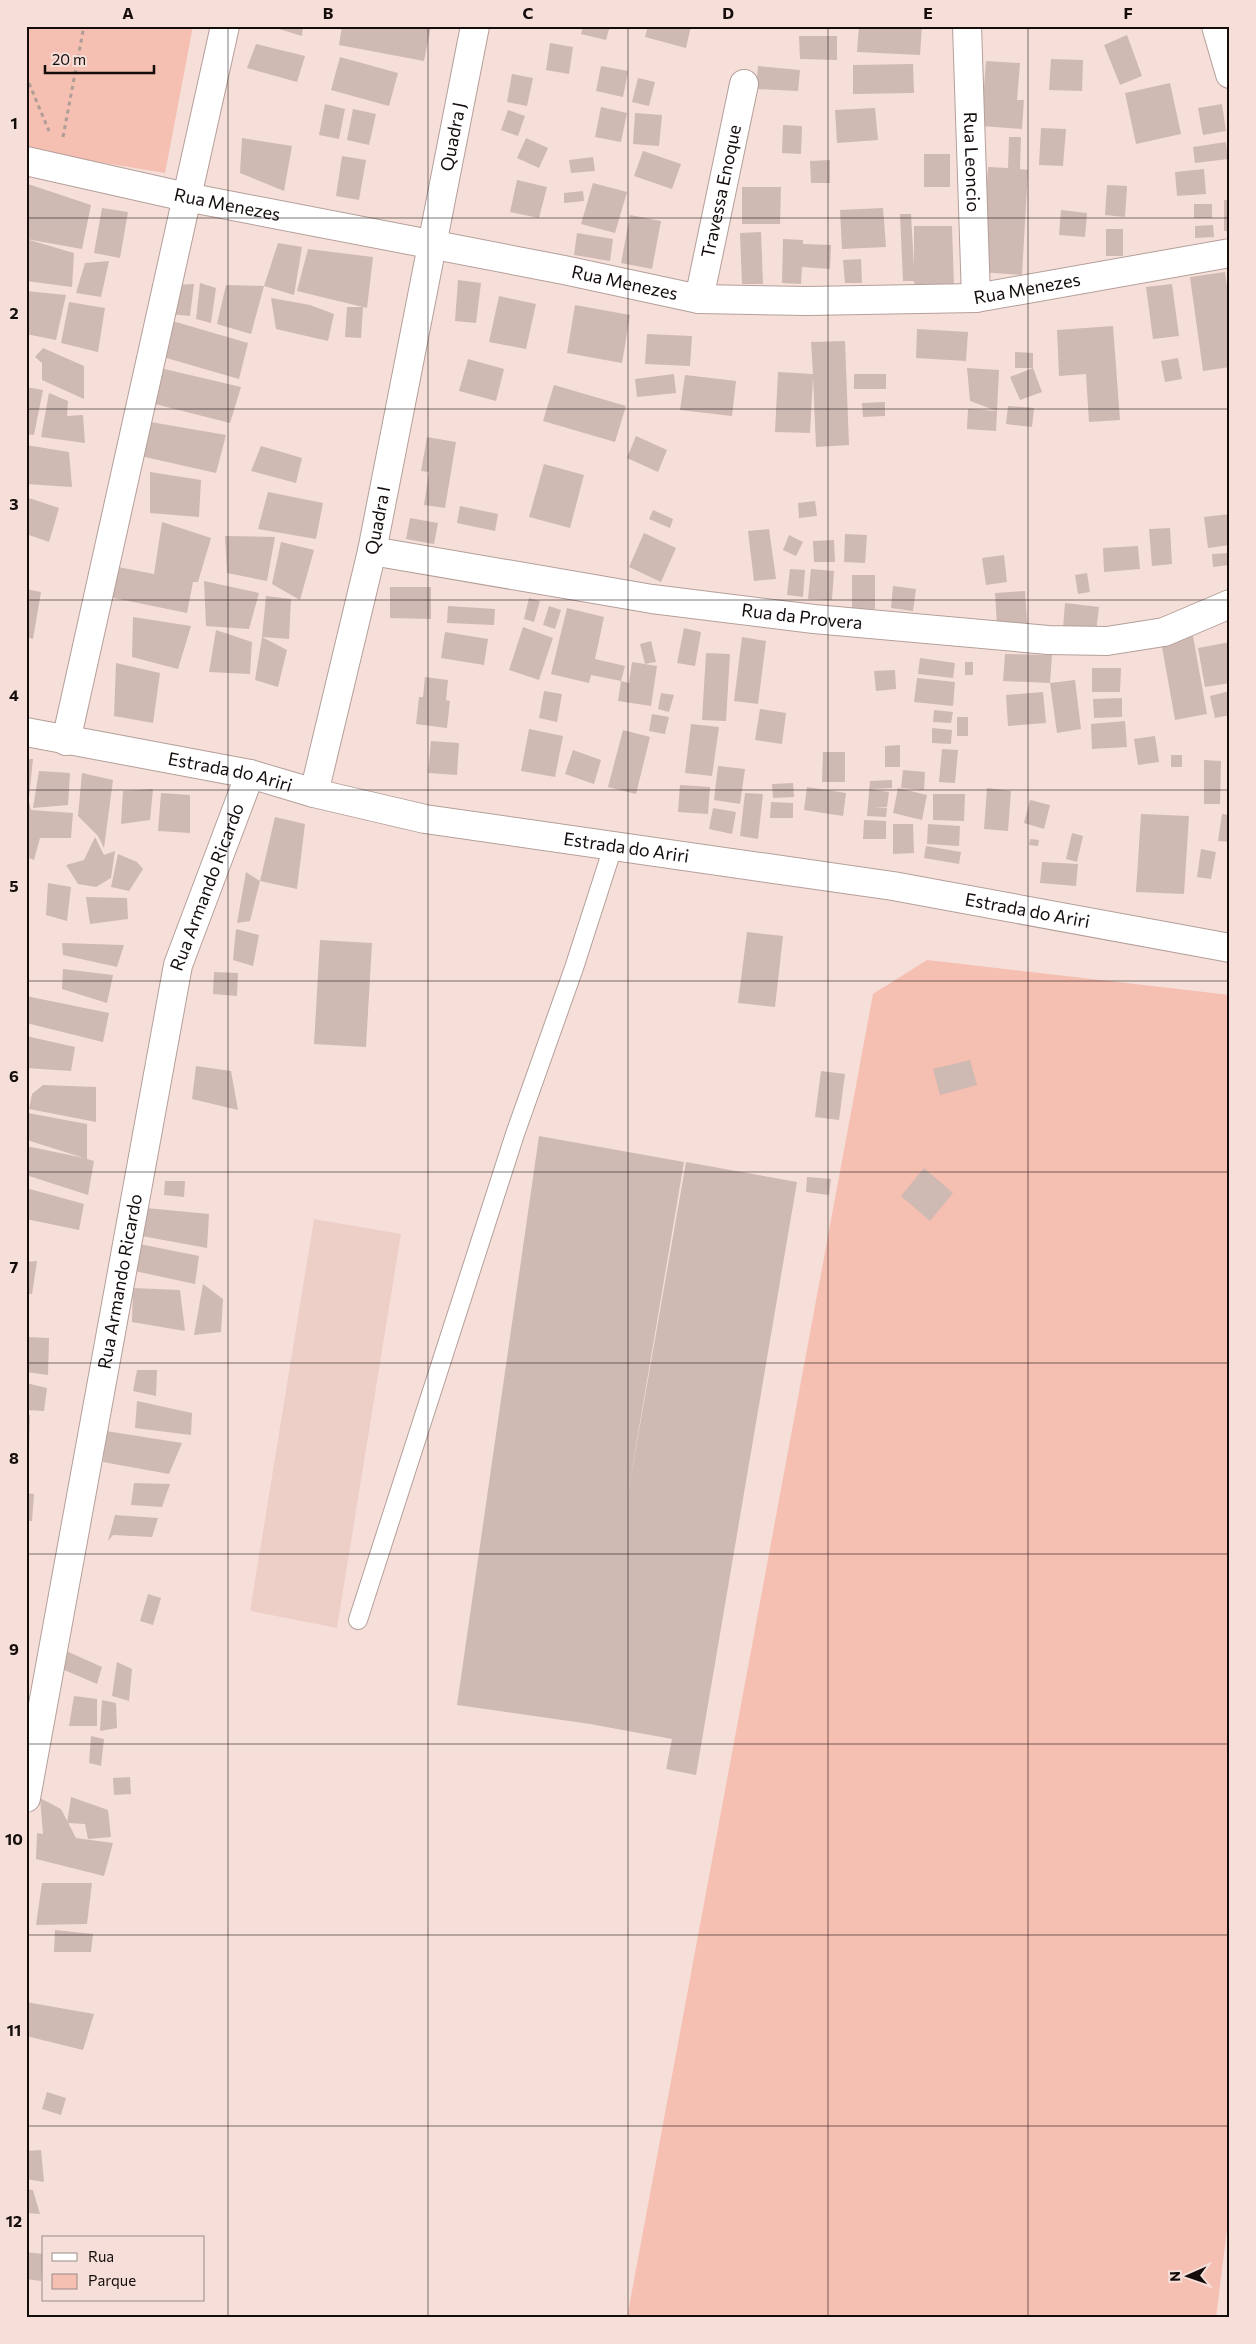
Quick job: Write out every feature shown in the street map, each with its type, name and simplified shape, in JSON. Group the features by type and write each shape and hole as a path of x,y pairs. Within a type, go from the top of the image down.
{"street":[{"path":"66,741 225,26"},
{"name":"Quadra J","path":"432,246 475,26"},
{"name":"Rua Leoncio","path":"967,26 976,298"},
{"path":"1216,26 1230,74"},
{"name":"Travessa Enoque","path":"699,299 744,84"},
{"name":"Rua Menezes","path":"26,161 186,197 564,270 699,299 808,301 976,298 1230,253"},
{"name":"Quadra I","path":"314,793 372,551 432,246"},
{"name":"Rua da Provera","path":"372,551 652,599 814,619 1048,640 1107,641 1164,632 1230,604"},
{"name":"Estrada do Ariri","path":"26,732 250,774 314,793 425,820 893,886 1230,948"},
{"name":"Rua Armando Ricardo","path":"26,1798 178,965 250,774"}],"lane":[{"path":"358,1620 512,1143 574,968 613,847"}],"path":[{"path":"63,138 84,26"},
{"path":"26,76 52,139"}],"shaded area":[{"path":"314,1219 401,1234 337,1628 250,1611"}],"green space":[{"path":"26,26 193,26 165,173 26,150"},
{"path":"927,960 1230,995 1230,2205 1216,2318 627,2318 873,994"}],"building":[{"path":"269,26 303,26 302,36"},
{"path":"342,26 431,26 424,61 339,45"},
{"path":"583,26 610,26 606,40 581,34"},
{"path":"648,26 691,26 686,48 645,37"},
{"path":"859,26 922,26 920,55 857,52"},
{"path":"1127,35 1142,76 1120,85 1104,45"},
{"path":"799,36 837,36 837,60 800,59"},
{"path":"550,43 573,47 569,74 546,70"},
{"path":"256,44 305,56 297,82 247,68"},
{"path":"340,57 398,73 389,106 331,90"},
{"path":"1051,59 1083,60 1082,91 1049,90"},
{"path":"986,61 1020,63 1017,100 1024,100 1022,129 981,126"},
{"path":"913,64 914,93 853,94 853,65"},
{"path":"601,66 628,71 623,97 596,91"},
{"path":"758,66 800,70 798,91 756,89"},
{"path":"512,74 533,78 527,106 507,102"},
{"path":"638,78 655,82 649,106 632,102"},
{"path":"1170,83 1181,134 1136,144 1125,93"},
{"path":"325,104 345,109 339,139 319,135"},
{"path":"1222,104 1226,131 1203,135 1198,108"},
{"path":"601,107 627,113 621,142 595,137"},
{"path":"875,108 878,140 837,143 835,110"},
{"path":"353,109 376,114 369,145 347,140"},
{"path":"508,110 525,116 518,136 501,130"},
{"path":"635,113 662,115 659,146 633,144"},
{"path":"783,125 802,126 801,154 782,153"},
{"path":"1041,128 1066,129 1063,166 1039,165"},
{"path":"1009,137 1021,137 1020,169 1028,170 1022,275 981,272 988,167 1008,168"},
{"path":"242,138 292,146 284,191 240,173"},
{"path":"526,138 548,148 539,168 517,158"},
{"path":"1226,142 1228,159 1195,163 1193,147"},
{"path":"643,151 681,164 672,189 634,176"},
{"path":"924,154 950,154 950,187 924,187"},
{"path":"342,156 366,160 359,200 336,196"},
{"path":"593,157 595,171 571,173 569,160"},
{"path":"830,160 830,183 811,183 810,161"},
{"path":"1204,169 1206,194 1177,196 1175,172"},
{"path":"517,180 547,187 539,218 510,212"},
{"path":"593,183 627,192 615,233 581,224"},
{"path":"28,184 91,205 82,249 26,239"},
{"path":"1107,185 1127,186 1125,217 1105,215"},
{"path":"742,187 781,187 780,224 742,224"},
{"path":"583,191 584,201 564,203 564,193"},
{"path":"1224,200 1230,200 1230,231 1224,231"},
{"path":"1194,204 1212,204 1212,218 1194,218"},
{"path":"102,208 128,212 120,258 94,253"},
{"path":"883,208 886,247 842,249 840,210"},
{"path":"1061,210 1087,213 1085,237 1059,235"},
{"path":"900,214 911,214 914,267 914,226 952,226 954,287 915,288 914,281 903,281"},
{"path":"630,215 661,221 652,269 621,263"},
{"path":"1213,225 1214,237 1195,238 1195,226"},
{"path":"1106,229 1123,229 1123,256 1106,256"},
{"path":"761,232 763,284 742,284 740,233"},
{"path":"577,233 613,239 610,261 574,255"},
{"path":"26,239 74,253 72,287 26,281"},
{"path":"783,239 803,240 803,244 831,245 830,269 802,267 801,284 782,283"},
{"path":"278,243 302,247 294,295 264,286"},
{"path":"308,249 373,257 367,308 297,291"},
{"path":"861,259 862,283 845,283 843,260"},
{"path":"109,261 101,297 76,293 85,263"},
{"path":"1225,272 1230,307 1230,367 1203,371 1190,277"},
{"path":"458,280 481,283 476,323 455,321"},
{"path":"200,283 216,288 211,323 196,319"},
{"path":"194,284 190,316 168,314 175,285"},
{"path":"1172,284 1179,336 1153,339 1146,287"},
{"path":"226,285 264,286 251,334 217,324"},
{"path":"26,291 66,295 56,340 26,334"},
{"path":"499,296 536,304 526,349 489,342"},
{"path":"271,298 310,305 334,314 328,341 276,329"},
{"path":"69,302 105,308 98,352 61,343"},
{"path":"575,305 630,315 622,363 567,353"},
{"path":"347,307 363,307 361,338 345,337"},
{"path":"169,320 248,343 239,379 163,357"},
{"path":"1113,326 1120,420 1089,422 1086,374 1059,376 1057,330"},
{"path":"917,329 968,332 966,361 916,358"},
{"path":"647,334 692,336 690,366 645,364"},
{"path":"845,341 849,445 816,447 813,377 810,433 775,432 778,372 813,374 811,342"},
{"path":"43,348 84,366 84,399 42,380 42,363 35,357"},
{"path":"1015,352 1033,353 1033,368 1015,368"},
{"path":"1178,358 1182,379 1165,382 1161,361"},
{"path":"468,359 504,369 496,401 459,391"},
{"path":"156,367 241,387 230,423 147,402"},
{"path":"967,368 999,370 997,411 970,401"},
{"path":"1033,368 1042,392 1020,400 1010,377"},
{"path":"674,374 676,393 637,397 635,379"},
{"path":"854,374 886,374 886,389 854,389"},
{"path":"685,375 736,381 732,416 680,410"},
{"path":"554,385 626,406 615,442 543,421"},
{"path":"26,387 43,390 34,435 26,434"},
{"path":"49,393 68,401 67,416 83,415 85,443 41,437"},
{"path":"885,402 885,416 863,417 862,403"},
{"path":"1008,406 1034,408 1032,427 1006,424"},
{"path":"968,409 997,411 996,431 967,429"},
{"path":"139,420 226,435 216,473 136,455"},
{"path":"636,436 667,450 658,472 627,458"},
{"path":"427,437 456,442 445,508 424,505 429,472 421,471"},
{"path":"26,445 69,452 72,487 26,484"},
{"path":"261,446 302,458 296,483 251,471"},
{"path":"544,464 584,475 570,528 529,517"},
{"path":"150,472 201,480 199,517 150,513"},
{"path":"268,492 323,503 316,539 258,529"},
{"path":"26,497 59,508 49,542 26,534"},
{"path":"815,501 817,516 799,518 798,503"},
{"path":"460,506 498,514 495,531 457,523"},
{"path":"653,510 673,519 670,528 649,519"},
{"path":"1230,514 1230,545 1208,548 1204,517"},
{"path":"410,518 438,523 434,544 406,539"},
{"path":"162,522 211,538 198,582 193,582 187,613 109,597 113,566 154,574"},
{"path":"1170,528 1172,564 1152,566 1149,529"},
{"path":"769,529 776,579 754,581 748,531"},
{"path":"644,533 676,548 661,582 629,567"},
{"path":"845,534 867,535 865,563 844,562"},
{"path":"789,535 803,542 796,556 783,550"},
{"path":"225,536 275,537 267,581 227,573"},
{"path":"834,540 835,562 814,562 813,541"},
{"path":"281,542 314,550 300,600 272,584"},
{"path":"1138,546 1140,569 1104,572 1103,548"},
{"path":"1230,553 1230,565 1213,567 1212,554"},
{"path":"1004,555 1007,582 986,585 982,558"},
{"path":"790,569 805,570 803,597 787,595"},
{"path":"811,569 834,571 832,600 808,599"},
{"path":"1087,573 1090,592 1078,594 1075,575"},
{"path":"852,575 875,575 875,609 852,609"},
{"path":"204,581 259,593 249,629 206,626"},
{"path":"893,586 916,589 913,611 891,608"},
{"path":"390,587 431,587 431,619 390,618"},
{"path":"26,589 41,592 33,639 26,637"},
{"path":"1025,591 1027,623 997,625 995,593"},
{"path":"266,596 291,599 289,639 262,637"},
{"path":"529,598 540,601 534,622 524,619"},
{"path":"1065,603 1099,607 1096,632 1063,629"},
{"path":"448,606 495,609 494,625 447,623"},
{"path":"549,606 561,610 555,629 543,625"},
{"path":"567,608 604,617 595,659 625,666 621,681 591,675 589,683 551,674"},
{"path":"133,617 191,626 178,669 132,657"},
{"path":"523,627 553,638 539,680 509,670"},
{"path":"684,628 701,632 695,666 677,663"},
{"path":"216,630 252,642 250,674 209,672"},
{"path":"445,632 488,639 484,665 441,658"},
{"path":"1193,636 1207,714 1175,720 1161,641"},
{"path":"262,637 287,650 278,687 255,680"},
{"path":"742,637 766,641 758,704 734,701"},
{"path":"651,641 656,662 645,664 640,644"},
{"path":"1230,642 1230,683 1205,687 1198,648"},
{"path":"706,653 730,654 726,721 702,720"},
{"path":"1005,654 1052,655 1050,683 1003,681"},
{"path":"920,658 955,663 953,678 918,674"},
{"path":"632,662 657,666 651,706 618,701 621,681 629,683"},
{"path":"965,662 973,662 973,675 965,675"},
{"path":"116,663 160,673 153,723 114,716"},
{"path":"1092,668 1121,668 1120,692 1092,692"},
{"path":"895,670 896,689 876,691 874,671"},
{"path":"425,677 448,680 446,700 450,701 447,728 416,724 419,697 423,697"},
{"path":"917,678 955,682 953,706 914,702"},
{"path":"1075,680 1081,729 1057,733 1050,683"},
{"path":"544,691 562,694 557,722 539,718"},
{"path":"1230,691 1230,715 1215,718 1210,696"},
{"path":"1043,692 1046,723 1008,726 1006,695"},
{"path":"661,693 674,695 669,712 658,709"},
{"path":"1122,698 1122,717 1094,718 1093,699"},
{"path":"760,709 786,713 782,744 755,740"},
{"path":"934,710 953,712 951,723 933,722"},
{"path":"652,714 669,717 665,734 649,731"},
{"path":"957,717 968,717 968,736 957,736"},
{"path":"1125,721 1127,747 1092,749 1091,724"},
{"path":"691,724 719,727 712,776 685,773"},
{"path":"932,728 952,730 951,744 932,743"},
{"path":"529,729 563,736 555,777 521,771"},
{"path":"623,730 650,737 636,794 608,787"},
{"path":"1155,736 1159,762 1138,765 1134,739"},
{"path":"431,741 459,743 457,775 428,773"},
{"path":"900,745 900,767 885,767 885,746"},
{"path":"942,749 958,750 955,783 939,782"},
{"path":"573,750 601,760 594,784 565,774"},
{"path":"823,752 845,752 845,782 822,782"},
{"path":"1171,755 1182,755 1182,767 1171,767"},
{"path":"26,759 33,759 29,798 26,797"},
{"path":"1204,760 1221,761 1220,804 1204,804"},
{"path":"718,766 745,769 740,804 714,800"},
{"path":"903,770 925,772 924,790 901,788"},
{"path":"39,771 70,773 68,805 33,808"},
{"path":"82,773 113,780 104,848 98,836 78,816"},
{"path":"892,780 892,788 870,789 889,792 887,807 874,807 887,808 886,817 867,816 870,781"},
{"path":"793,783 794,797 773,798 772,784"},
{"path":"680,785 710,787 708,814 678,812"},
{"path":"807,787 846,793 843,816 804,810"},
{"path":"898,788 927,795 922,820 893,813"},
{"path":"987,788 1011,791 1008,831 984,829"},
{"path":"153,789 150,820 121,824 123,791"},
{"path":"161,793 190,795 190,833 158,831"},
{"path":"745,793 763,794 758,839 740,836"},
{"path":"933,794 965,794 964,821 933,820"},
{"path":"1030,800 1050,805 1044,829 1024,823"},
{"path":"29,802 31,810 73,813 71,838 40,838 34,860 26,857 26,803"},
{"path":"771,802 793,803 793,818 770,818"},
{"path":"713,808 736,812 732,834 709,829"},
{"path":"1141,814 1189,816 1184,894 1136,892"},
{"path":"1222,814 1230,815 1230,842 1218,841"},
{"path":"275,817 305,824 297,889 260,881"},
{"path":"864,820 886,821 886,839 863,839"},
{"path":"893,824 913,824 914,853 893,854"},
{"path":"928,824 960,826 959,846 927,844"},
{"path":"1072,833 1083,836 1077,862 1066,859"},
{"path":"95,837 104,855 115,851 111,878 96,887 78,884 66,865 84,860"},
{"path":"1030,839 1039,840 1038,846 1029,845"},
{"path":"926,846 961,852 959,864 924,858"},
{"path":"1201,849 1216,852 1211,879 1197,877"},
{"path":"118,854 137,862 143,869 129,891 111,887"},
{"path":"1042,862 1078,864 1076,886 1040,883"},
{"path":"246,872 260,881 250,921 237,923"},
{"path":"48,883 71,887 67,921 46,915"},
{"path":"86,897 127,898 128,919 90,924"},
{"path":"236,929 259,935 253,966 233,960"},
{"path":"747,932 783,936 775,1007 738,1003"},
{"path":"320,940 372,943 366,1047 314,1044"},
{"path":"62,943 124,945 117,967 63,955"},
{"path":"63,969 113,975 107,1003 62,989"},
{"path":"214,972 238,973 237,996 213,994"},
{"path":"26,996 109,1013 103,1042 26,1023"},
{"path":"26,1036 75,1047 71,1071 26,1068"},
{"path":"970,1060 977,1085 940,1095 933,1069"},
{"path":"196,1066 231,1071 238,1110 192,1099"},
{"path":"821,1071 845,1074 839,1120 815,1117"},
{"path":"43,1085 96,1087 96,1122 29,1109 32,1094"},
{"path":"28,1113 87,1124 87,1159 94,1161 88,1195 26,1175 26,1146 84,1158 30,1141 26,1135"},
{"path":"539,1136 684,1162 626,1505 686,1162 797,1182 696,1775 666,1769 672,1739 590,1724 457,1705"},
{"path":"924,1168 953,1193 930,1221 901,1196"},
{"path":"807,1177 831,1179 829,1195 806,1192"},
{"path":"165,1181 185,1181 184,1197 164,1195"},
{"path":"26,1188 84,1204 79,1230 26,1219"},
{"path":"136,1207 209,1214 207,1248 136,1235"},
{"path":"134,1243 199,1256 195,1284 130,1270"},
{"path":"37,1261 32,1294 26,1294 26,1262"},
{"path":"203,1284 223,1299 221,1332 194,1335"},
{"path":"133,1288 180,1290 185,1331 132,1322"},
{"path":"26,1337 49,1338 48,1375 26,1372"},
{"path":"137,1370 157,1370 156,1396 133,1391"},
{"path":"26,1383 47,1388 44,1411 26,1410"},
{"path":"137,1401 192,1413 191,1435 135,1428"},
{"path":"30,1415 29,1449 26,1449 26,1416"},
{"path":"106,1431 182,1443 169,1474 103,1462"},
{"path":"134,1483 170,1484 162,1507 131,1505"},
{"path":"26,1493 34,1494 32,1521 26,1521"},
{"path":"115,1515 158,1518 152,1537 113,1535 108,1541"},
{"path":"148,1594 161,1598 153,1625 140,1621"},
{"path":"64,1650 102,1667 97,1684 62,1669"},
{"path":"117,1662 132,1669 129,1701 112,1696"},
{"path":"74,1696 97,1699 97,1726 69,1726"},
{"path":"102,1700 116,1703 117,1728 100,1731"},
{"path":"91,1736 104,1739 101,1766 89,1763"},
{"path":"130,1777 131,1794 114,1795 113,1778"},
{"path":"71,1797 108,1810 111,1837 88,1839 85,1824 67,1823"},
{"path":"40,1798 61,1809 76,1838 113,1843 104,1876 36,1859 37,1833 43,1834"},
{"path":"42,1883 92,1883 87,1924 36,1925"},
{"path":"55,1930 93,1934 91,1952 54,1952"},
{"path":"26,2002 94,2014 83,2050 26,2036"},
{"path":"47,2092 66,2098 61,2115 42,2109"},
{"path":"41,2150 44,2182 26,2179 26,2151"},
{"path":"26,2189 33,2190 40,2214 26,2213"},
{"path":"26,2252 42,2254 41,2281 26,2279"}]}
